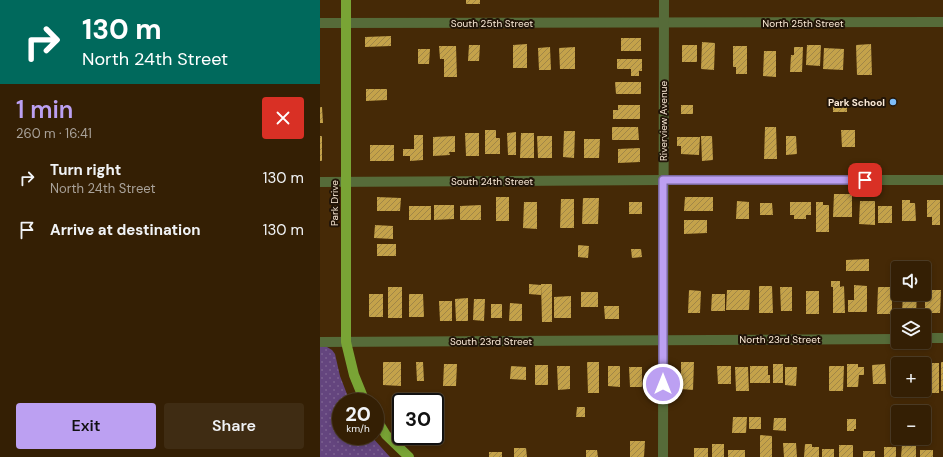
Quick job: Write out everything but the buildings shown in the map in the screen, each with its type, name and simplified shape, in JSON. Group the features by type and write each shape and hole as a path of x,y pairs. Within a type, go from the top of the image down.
{"main road":[{"name":"Park Drive","path":"346,0 346,342 354,375 361,393"},
{"path":"384,432 409,457"}],"street":[{"name":"Riverview Avenue","path":"663,457 664,0"},
{"name":"North 25th Street","path":"664,23 943,22"},
{"name":"South 25th Street","path":"320,24 664,23"},
{"name":"South 24th Street","path":"320,182 943,180"},
{"name":"North 23rd Street","path":"663,340 891,338"},
{"path":"931,338 943,338"},
{"name":"South 23rd Street","path":"320,342 663,340"}],"shaded area":[{"path":"320,347 327,347 335,354 340,376 347,393 332,393 332,445 379,445 390,457 320,457"}],"place":[{"name":"Park School","path":"893,102"}],"route":[{"path":"663,384 663,180 865,180"}]}
